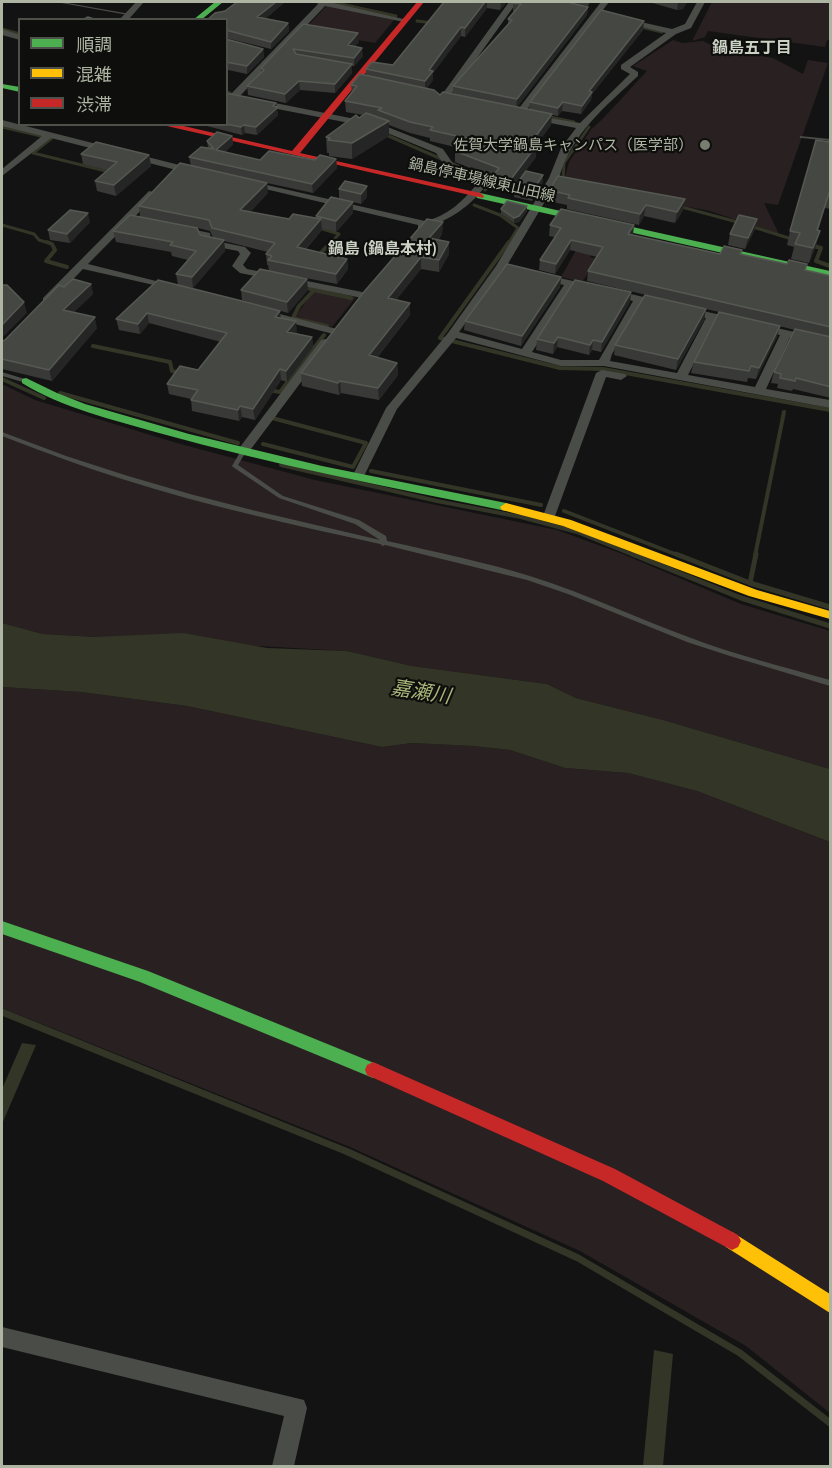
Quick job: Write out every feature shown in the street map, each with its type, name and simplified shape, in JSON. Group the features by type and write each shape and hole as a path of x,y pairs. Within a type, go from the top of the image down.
{"street":[{"path":"125,17 140,2"},
{"path":"199,18 219,2"},
{"path":"230,97 273,56 322,2 405,20"},
{"path":"294,154 357,75 420,2"},
{"path":"444,98 513,2"},
{"path":"519,114 605,2"},
{"path":"358,477 392,408 450,338 454,330 513,270 534,209 554,178 556,164 580,126 635,74 624,67 673,32 688,26 700,2"},
{"path":"587,10 609,16"},
{"path":"619,18 673,32"},
{"path":"262,53 273,56"},
{"path":"2,86 18,90"},
{"path":"432,96 454,100"},
{"path":"230,97 376,126 440,151 450,167 484,182 467,204 442,222 421,229 234,181"},
{"path":"508,111 580,126"},
{"path":"2,123 176,169 212,176"},
{"name":"鍋島停車場線東山田線","path":"168,126 210,140 294,154 472,196 831,274"},
{"path":"2,173 50,134"},
{"path":"38,309 133,220 176,169"},
{"path":"172,228 206,235 206,242 240,249 246,254 237,267 244,271 362,295"},
{"path":"82,266 186,292"},
{"path":"513,270 831,343"},
{"path":"525,354 571,283"},
{"path":"604,363 606,354 639,299"},
{"path":"242,455 337,327 265,312"},
{"path":"681,377 713,316"},
{"path":"759,391 787,333"},
{"path":"450,338 561,363 604,363 831,404"},
{"path":"549,516 602,373 831,414"},
{"path":"26,381 42,392 64,401 242,455 549,516 600,532 744,590 831,615"},
{"path":"2,928 197,995 584,1161 688,1215 796,1280 831,1304"},
{"path":"2,1337 296,1408 283,1467"}],"lane":[{"path":"58,2 125,17"},
{"path":"802,137 831,140"},
{"path":"2,374 26,381"},
{"path":"2,434 146,485 382,544 511,573 558,587 713,648 831,683"},
{"path":"242,455 235,466 281,497 357,522 384,538 382,544"}],"shaded area":[{"path":"712,2 830,2 830,40 827,40 825,47 708,31 705,37 692,41"},
{"path":"327,5 394,20 375,43 303,31"},
{"name":"佐賀大学鍋島キャンパス（医学部）","path":"673,40 682,43 703,41 713,46 738,48 737,52 773,58 803,74 808,60 828,63 778,205 764,203 779,234 710,211 590,188 565,177 569,162 592,128 647,71 633,66"},
{"path":"579,245 594,248 590,257 598,259 582,282 561,277"},
{"path":"315,288 356,297 332,327 296,316"},
{"path":"2,384 35,400 177,443 315,480 557,530 620,553 741,604 830,631 830,769 663,720 576,698 547,684 412,666 347,651 43,634 2,623"},
{"path":"2,687 81,692 187,706 382,747 412,743 510,750 565,768 628,773 697,791 830,842 830,1413 746,1346 580,1251 350,1147 2,1008"}],"water":[{"name":"嘉瀬川","path":"2,623 43,634 96,637 183,633 267,648 347,651 412,666 547,684 576,698 663,720 830,769 830,842 697,791 628,773 565,768 510,750 412,743 382,747 187,706 81,692 2,687"},
{"path":"22,1043 36,1045 2,1124 2,1089"},
{"path":"654,1350 673,1354 663,1466 643,1466"}],"building":[{"path":"237,2 276,2 257,17 288,23 271,42 228,31 228,18 209,18 215,13 225,11"},
{"path":"444,2 485,2 465,28 461,27 445,48 429,70 433,71 425,81 366,69 372,62 393,65"},
{"path":"514,2 567,2 588,7 517,99 453,86 512,20 508,19 521,4"},
{"path":"601,10 644,21 589,91 592,92 582,106 563,102 558,108 530,102"},
{"path":"303,24 358,33 348,45 362,48 354,58 293,49 296,54 352,64 335,84 299,81 285,94 247,86 264,70 261,68"},
{"path":"228,40 263,49 247,66 228,62"},
{"path":"360,74 434,90 440,95 443,92 552,114 530,144 537,145 511,179 493,176 499,168 455,151 470,139 430,130 433,127 410,122 378,110 382,108 345,101 357,86 351,85"},
{"path":"228,93 276,103 273,106 278,107 256,127 244,125 241,127 228,124"},
{"path":"366,113 389,121 352,143 328,140 330,138 326,137 356,115 359,118"},
{"path":"217,132 232,136 216,150 260,160 269,151 315,160 320,155 336,159 312,184 189,157 201,147 214,149 207,141"},
{"path":"831,139 831,193 829,193 817,230 820,231 813,248 795,244 800,233 790,231 816,140 829,142"},
{"path":"96,142 149,155 114,185 95,181 117,162 81,154"},
{"path":"180,163 267,183 240,210 289,219 293,214 321,219 297,247 347,259 336,274 268,260 272,256 266,254 275,243 212,228 209,220 139,206"},
{"path":"526,171 543,175 533,190 515,186"},
{"path":"558,176 685,199 677,212 646,205 640,214 568,198 570,195 549,190"},
{"path":"345,181 367,186 361,194 339,189"},
{"path":"331,197 353,202 336,221 316,216"},
{"path":"507,201 527,206 519,216 514,218 501,209"},
{"path":"561,209 634,225 628,234 720,254 724,246 742,250 740,254 787,264 789,260 807,264 805,270 831,276 831,327 588,271 603,247 571,240 556,264 540,260 561,228 550,225"},
{"path":"70,210 88,213 67,234 48,230"},
{"path":"130,215 197,228 200,235 224,240 192,277 176,274 196,251 170,245 173,242 113,231"},
{"path":"739,215 757,219 748,238 730,234"},
{"path":"427,219 443,222 429,238 449,242 439,260 421,257 388,298 410,303 369,355 397,363 378,388 340,381 338,383 301,373 363,293"},
{"path":"507,264 561,277 522,336 465,321"},
{"path":"260,269 307,279 287,302 241,290"},
{"path":"73,279 91,284 63,310 95,317 49,370 2,359 2,341 59,285 64,287"},
{"path":"158,280 280,311 275,317 296,321 287,332 312,337 286,371 280,369 253,409 240,406 238,410 191,400 198,390 167,384 180,366 198,370 227,333 147,313 138,324 116,319"},
{"path":"575,280 631,292 602,342 593,340 590,345 558,337 554,343 537,339"},
{"path":"2,285 7,285 24,302 2,325"},
{"path":"645,295 706,309 678,359 615,345"},
{"path":"719,312 780,326 759,368 751,366 749,371 694,362"},
{"path":"795,329 831,337 831,387 796,378 795,381 780,378 781,374 774,372"}],"waterway":[{"path":"332,2 396,16"},
{"path":"417,21 433,23"},
{"path":"637,26 662,32"},
{"path":"2,29 18,33"},
{"path":"545,116 574,122"},
{"path":"2,127 41,136"},
{"path":"567,181 563,180 564,163 589,127"},
{"path":"384,134 492,181 485,190"},
{"path":"52,138 33,153 110,172"},
{"path":"474,205 500,215 518,228 508,244"},
{"path":"678,206 741,223"},
{"path":"2,225 34,234 39,240 52,244"},
{"path":"750,226 795,240"},
{"path":"316,227 339,234 330,244"},
{"path":"47,242 52,244"},
{"path":"318,256 331,242"},
{"path":"509,242 440,338 560,368 603,369 830,410"},
{"path":"52,244 55,250 46,261 67,267"},
{"path":"810,245 821,248 816,261 830,266"},
{"path":"302,286 314,290"},
{"path":"314,290 351,298"},
{"path":"314,290 299,306 293,318 327,326"},
{"path":"268,390 280,392 324,335"},
{"path":"93,346 170,362 172,371 182,373"},
{"path":"2,379 44,398"},
{"path":"60,393 238,443"},
{"path":"755,556 784,412"},
{"path":"263,444 353,467 366,443 272,418 275,414"},
{"path":"281,465 437,501 521,517 577,532 636,556"},
{"path":"371,471 541,505"},
{"path":"564,511 680,556"},
{"path":"632,554 741,598 830,626"},
{"path":"676,554 750,583"},
{"path":"750,583 756,554"},
{"path":"750,583 830,607"},
{"path":"2,1012 348,1152 578,1258 740,1353 830,1423"}],"traffic: fast":[{"path":"199,18 219,2"},
{"path":"2,86 18,90"},
{"path":"480,196 830,274"},
{"path":"26,381 53,396 82,407 186,437 322,469 506,507"},
{"path":"2,928 143,976 373,1070"}],"traffic: slow":[{"path":"506,507 567,523 753,593 830,615"},
{"path":"732,1241 830,1304"}],"traffic: jam":[{"path":"294,154 420,2"},
{"path":"171,126 480,196"},
{"path":"373,1070 609,1175 732,1241"}],"place":[{"name":"佐賀大学鍋島キャンパス（医学部）","path":"705,145"}],"district":[{"name":"鍋島五丁目","path":"752,48"},
{"name":"鍋島 (鍋島本村)","path":"382,249"}]}
